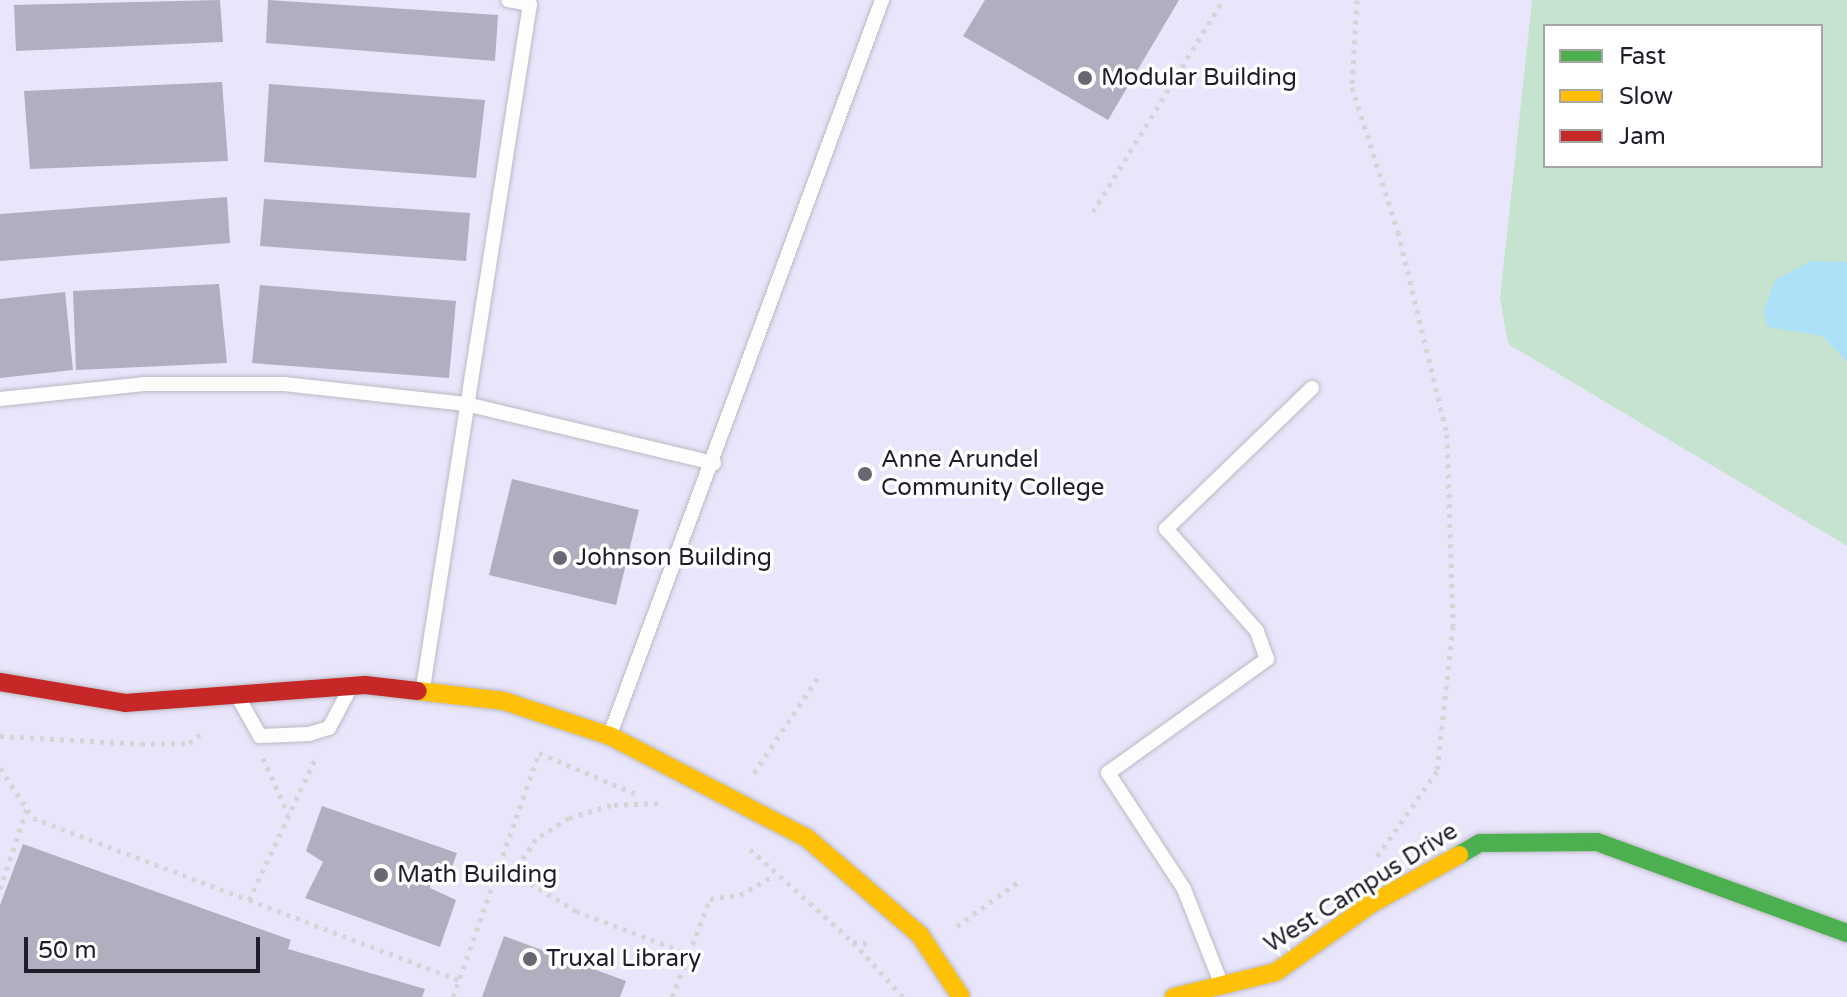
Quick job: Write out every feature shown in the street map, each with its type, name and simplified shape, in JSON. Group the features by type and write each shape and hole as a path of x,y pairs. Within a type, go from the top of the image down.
{"street":[{"path":"0,682 125,703 351,687 423,689 504,701 610,736 807,838 928,947 961,997"},
{"name":"West Campus Drive","path":"1174,997 1276,972 1371,904 1480,843 1597,842 1847,933"}],"lane":[{"path":"423,689 530,4 508,0"},
{"path":"610,736 714,463 882,0"},
{"path":"0,399 144,384 284,384 466,404 714,463"},
{"path":"1222,985 1184,889 1108,773 1267,659 1257,631 1166,529 1312,388"},
{"path":"237,695 252,731 320,734 329,728 351,687"}],"path":[{"path":"1093,212 1223,0"},
{"path":"1357,0 1352,87 1398,232 1447,434 1453,626 1437,771 1372,864 1371,904"},
{"path":"735,800 821,673"},
{"path":"249,900 329,728"},
{"path":"252,731 288,815"},
{"path":"453,997 539,753 649,802 666,805"},
{"path":"0,768 33,818 459,980"},
{"path":"513,866 536,839 569,818 649,802"},
{"path":"0,889 27,808"},
{"path":"747,839 775,875 853,942 903,997"},
{"path":"501,861 513,866 576,911 689,954"},
{"path":"672,997 710,899 740,895 775,875"},
{"path":"928,947 1021,880"},
{"path":"853,942 883,944"}],"shaded area":[{"name":"Anne Arundel Community College","path":"0,0 1532,0 1500,298 1508,344 1847,546 1847,997 0,997"}],"green space":[{"path":"1532,0 1847,0 1847,546 1508,344 1500,298"}],"water":[{"path":"1811,261 1847,262 1847,362 1822,336 1768,327 1763,313 1775,280"}],"building":[{"path":"220,0 223,42 16,51 14,5"},
{"path":"268,0 498,15 495,61 266,43"},
{"name":"Modular Building","path":"985,0 1179,0 1108,120 963,36"},
{"path":"222,82 228,161 30,169 24,91"},
{"path":"269,84 485,100 476,178 264,162"},
{"path":"227,197 230,243 0,261 0,214"},
{"path":"264,199 470,213 466,261 260,246"},
{"path":"219,284 227,363 76,370 73,291"},
{"path":"260,285 456,301 449,378 252,363"},
{"path":"65,292 73,370 0,378 0,299"},
{"name":"Johnson Building","path":"512,479 639,510 616,605 489,575"},
{"name":"Math Building","path":"322,806 457,853 447,881 434,877 430,888 456,900 440,947 305,898 323,862 306,851"},
{"path":"23,844 291,940 288,949 425,989 422,997 0,997 0,905"},
{"name":"Truxal Library","path":"504,936 626,981 620,997 482,997"}],"traffic: fast":[{"path":"1459,855 1480,843 1597,842 1847,933"}],"traffic: slow":[{"path":"418,691 504,701 610,736 807,838 920,935 961,997"},
{"path":"1174,997 1276,972 1371,904 1459,855"}],"traffic: jam":[{"path":"0,682 125,703 365,685 418,691"}],"place":[{"name":"Modular Building","path":"1085,78"},
{"name":"Anne Arundel Community College","path":"865,474"},
{"name":"Johnson Building","path":"560,558"},
{"name":"Math Building","path":"381,875"},
{"name":"Truxal Library","path":"530,959"}]}
